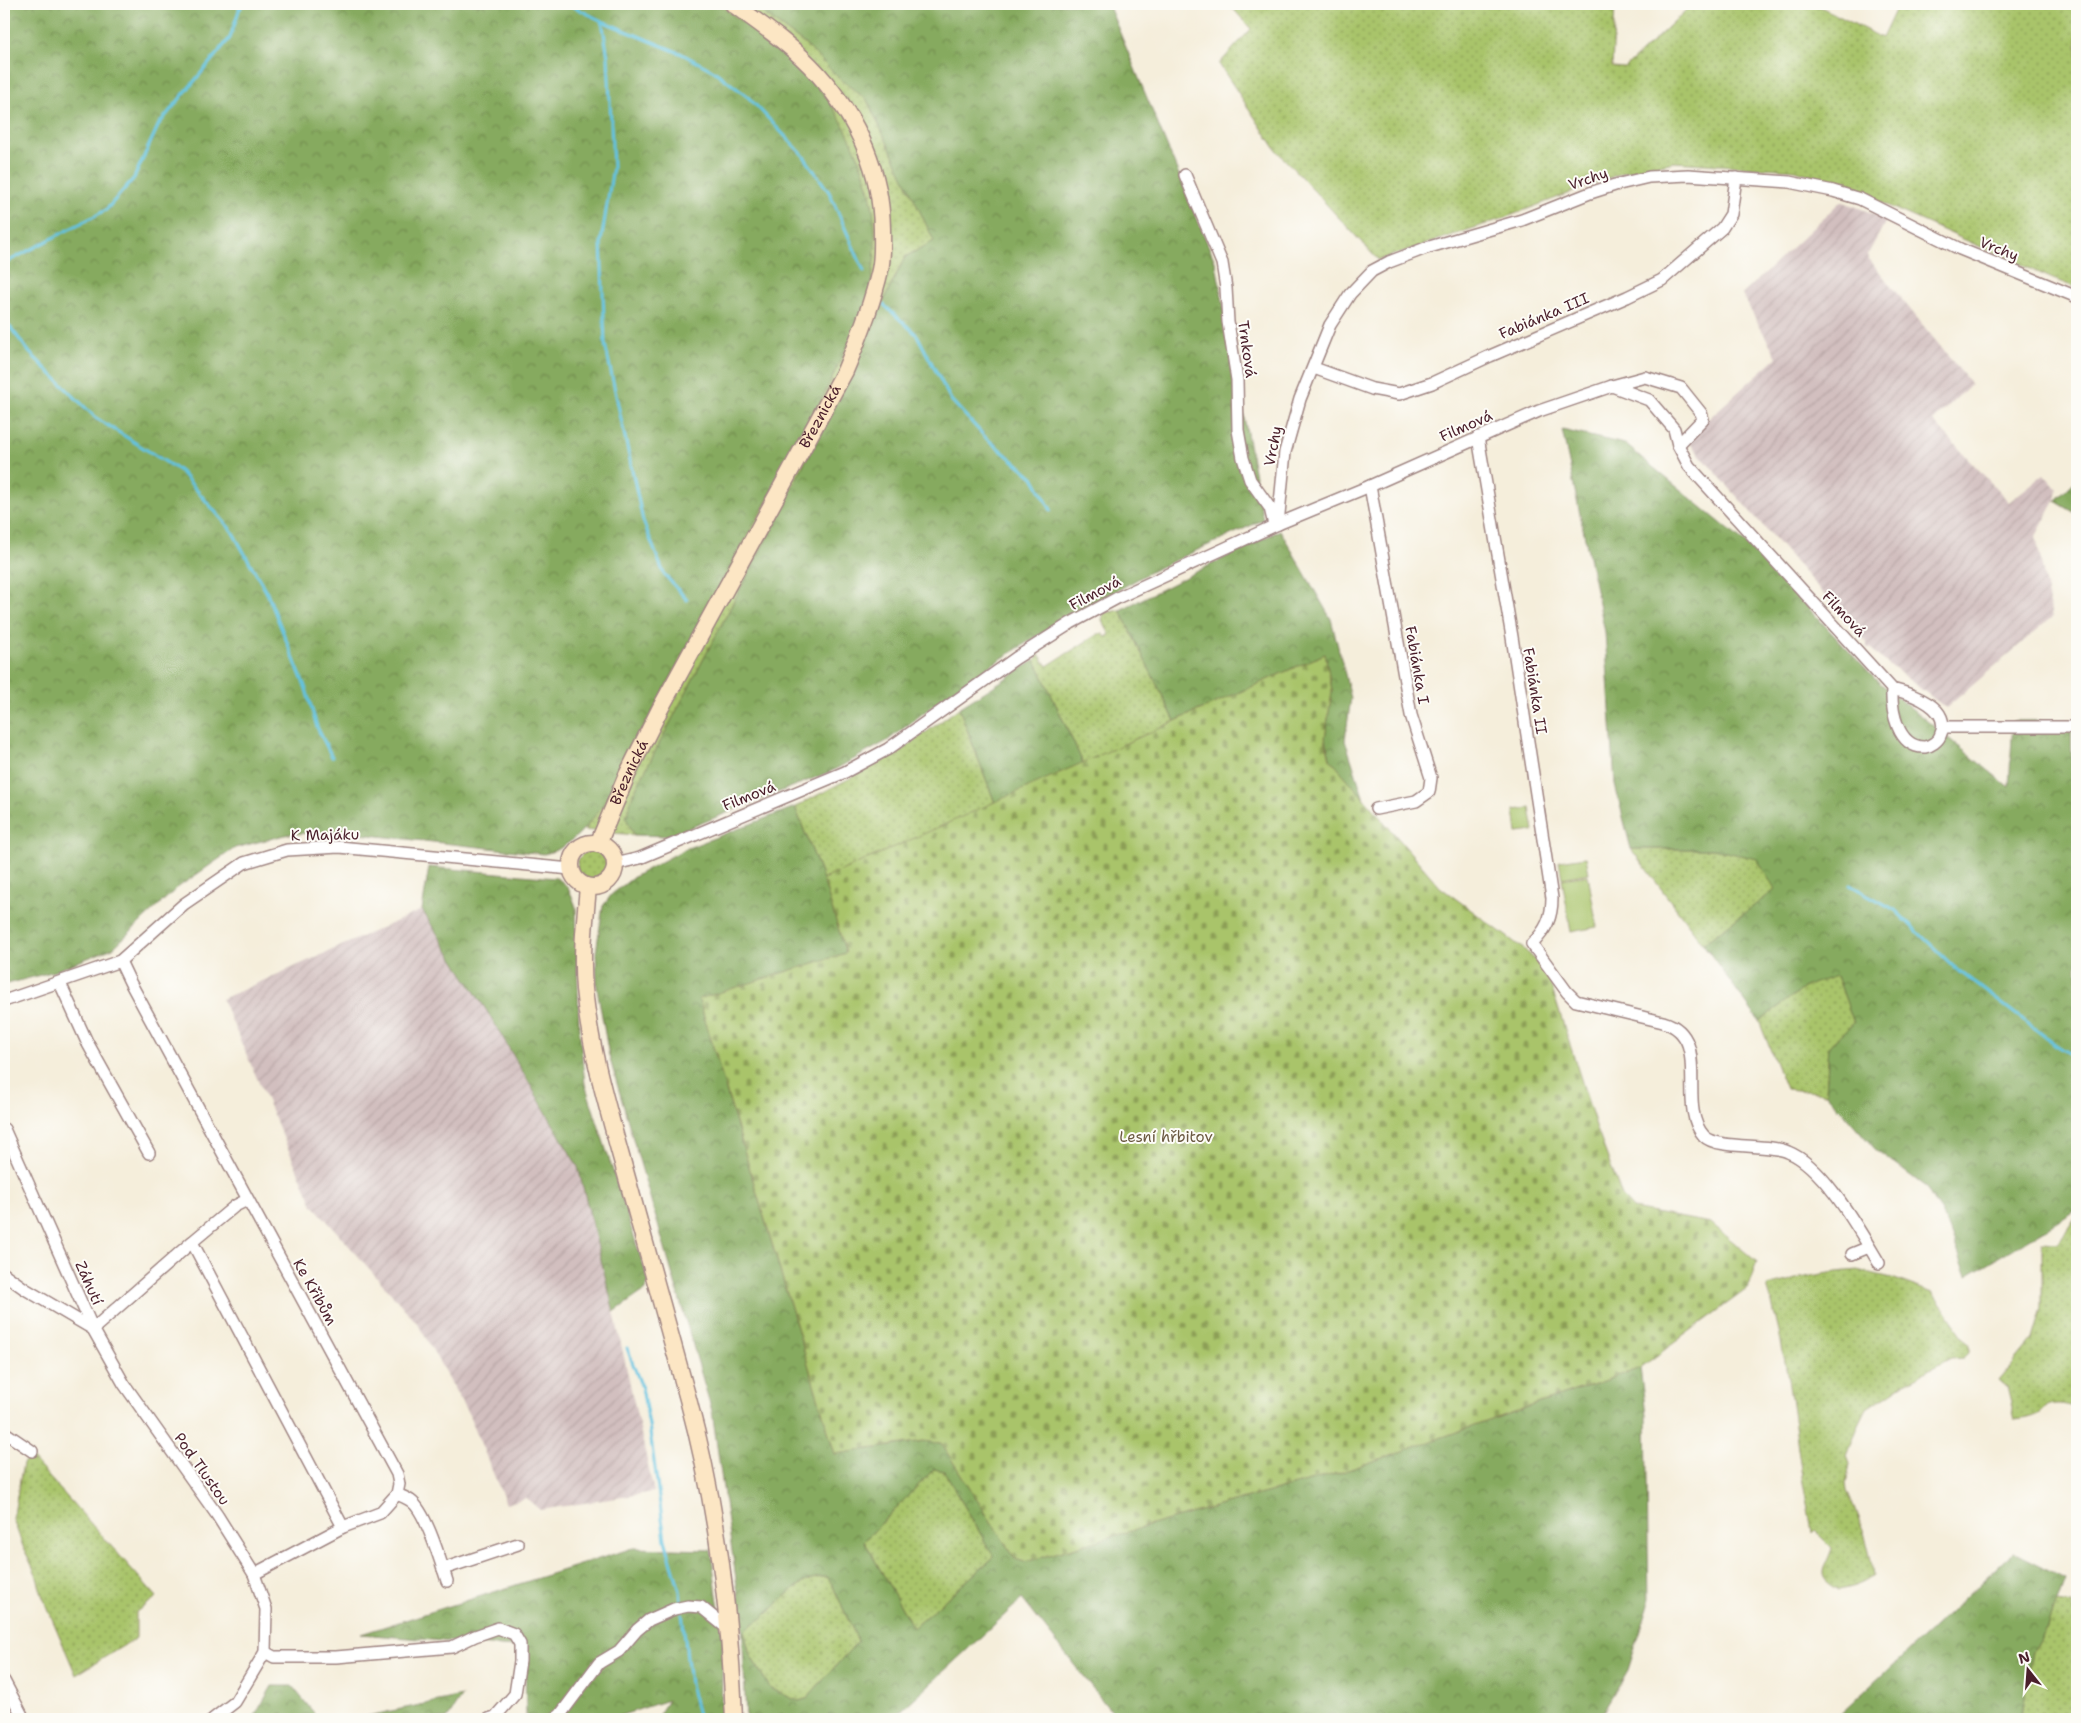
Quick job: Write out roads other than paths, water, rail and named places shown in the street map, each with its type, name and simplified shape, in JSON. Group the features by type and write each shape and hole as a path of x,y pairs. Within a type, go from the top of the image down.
{"main road":[{"name":"Březnická","path":"598,844 627,775 660,709 844,371 868,312 880,270 882,206 878,182 867,152 845,109 817,73 795,52 733,4"},
{"path":"587,844 598,844 608,850 615,864 608,881 596,887 588,887 578,882 570,869 572,858 578,849 587,844"},
{"path":"588,887 583,962 584,988 590,1033 604,1093 689,1401 699,1445 715,1532 728,1630 734,1719"}],"street":[{"name":"Trnková","path":"1185,175 1222,263 1228,322 1237,380 1238,430 1243,458 1250,480 1270,508 1276,525"},
{"name":"Vrchy","path":"1276,525 1285,452 1300,398 1314,368 1330,325 1350,294 1372,271 1389,262 1426,248 1522,220 1590,192 1649,177 1688,175 1789,182 1833,191 1860,199 1960,249 2077,297"},
{"name":"Fabiánka III","path":"1314,368 1372,389 1399,394 1432,383 1627,297 1662,280 1722,228 1731,214 1736,178"},
{"name":"Filmová","path":"615,864 640,858 844,772 888,749 1001,668 1071,623 1148,583 1276,525 1539,412 1612,386 1646,377 1681,388 1701,413 1703,419 1678,445"},
{"name":"Filmová","path":"1612,386 1649,400 1674,429 1678,445 1689,466 1892,689 1918,698 1931,705 1943,720 1944,727"},
{"name":"Fabiánka II","path":"1478,437 1552,898 1551,916 1548,925 1532,944 1576,1001 1663,1022 1682,1032 1688,1044 1693,1112 1696,1123 1705,1138 1714,1142 1780,1149 1798,1156 1824,1180 1869,1247"},
{"name":"Fabiánka I","path":"1370,486 1411,716 1431,778 1429,792 1416,801 1376,809"},
{"path":"1892,689 1891,703 1899,729 1908,740 1925,747 1933,744 1940,738 1944,727 2077,727"},
{"name":"K Majáku","path":"4,1001 120,961 184,904 236,868 244,863 287,850 339,847 570,869"},
{"name":"Ke Křibům","path":"120,961 134,991 397,1474 399,1484 397,1494"},
{"path":"60,982 87,1042 149,1154"},
{"name":"Záhutí","path":"4,1130 93,1329 192,1242 235,1206 247,1200"},
{"path":"192,1242 343,1527"},
{"path":"1852,1254 1869,1247 1879,1263"},
{"path":"4,1274 25,1289 93,1329"},
{"name":"Pod Tlustou","path":"93,1329 124,1384 217,1515 254,1574 266,1609 265,1652"},
{"path":"4,1432 32,1451"},
{"path":"254,1574 343,1527 380,1513 397,1494 412,1501 418,1508 426,1524 447,1581"},
{"path":"443,1569 518,1544"},
{"path":"554,1719 560,1715 599,1663 619,1651 637,1630 649,1620 674,1609 688,1606 701,1607 728,1630"},
{"path":"213,1719 234,1702 265,1652 274,1657 336,1657 452,1647 498,1628 514,1634 520,1644 520,1661 515,1694 495,1717 489,1719"},
{"path":"4,1681 24,1719"}],"waterway":[{"path":"234,4 241,8"},
{"path":"4,266 9,261 106,210 134,178 159,124 230,38 241,4"},
{"path":"568,4 602,21 682,54 714,71 748,97 803,155 829,192 864,271"},
{"path":"602,21 608,57 613,167 601,242 605,344 643,521 664,574 687,600"},
{"path":"884,305 917,335 951,400 986,438 1033,477 1051,510"},
{"path":"4,319 30,353 96,418 180,471 232,531 267,593 306,689 317,727 332,757"},
{"path":"1850,885 1895,910 1954,967 2056,1045 2077,1058"},
{"path":"627,1348 642,1388 665,1540 680,1591 681,1602"},
{"path":"682,1613 690,1684 699,1719"}],"park label":[{"name":"Lesní hřbitov","path":"1166,1137"}]}
